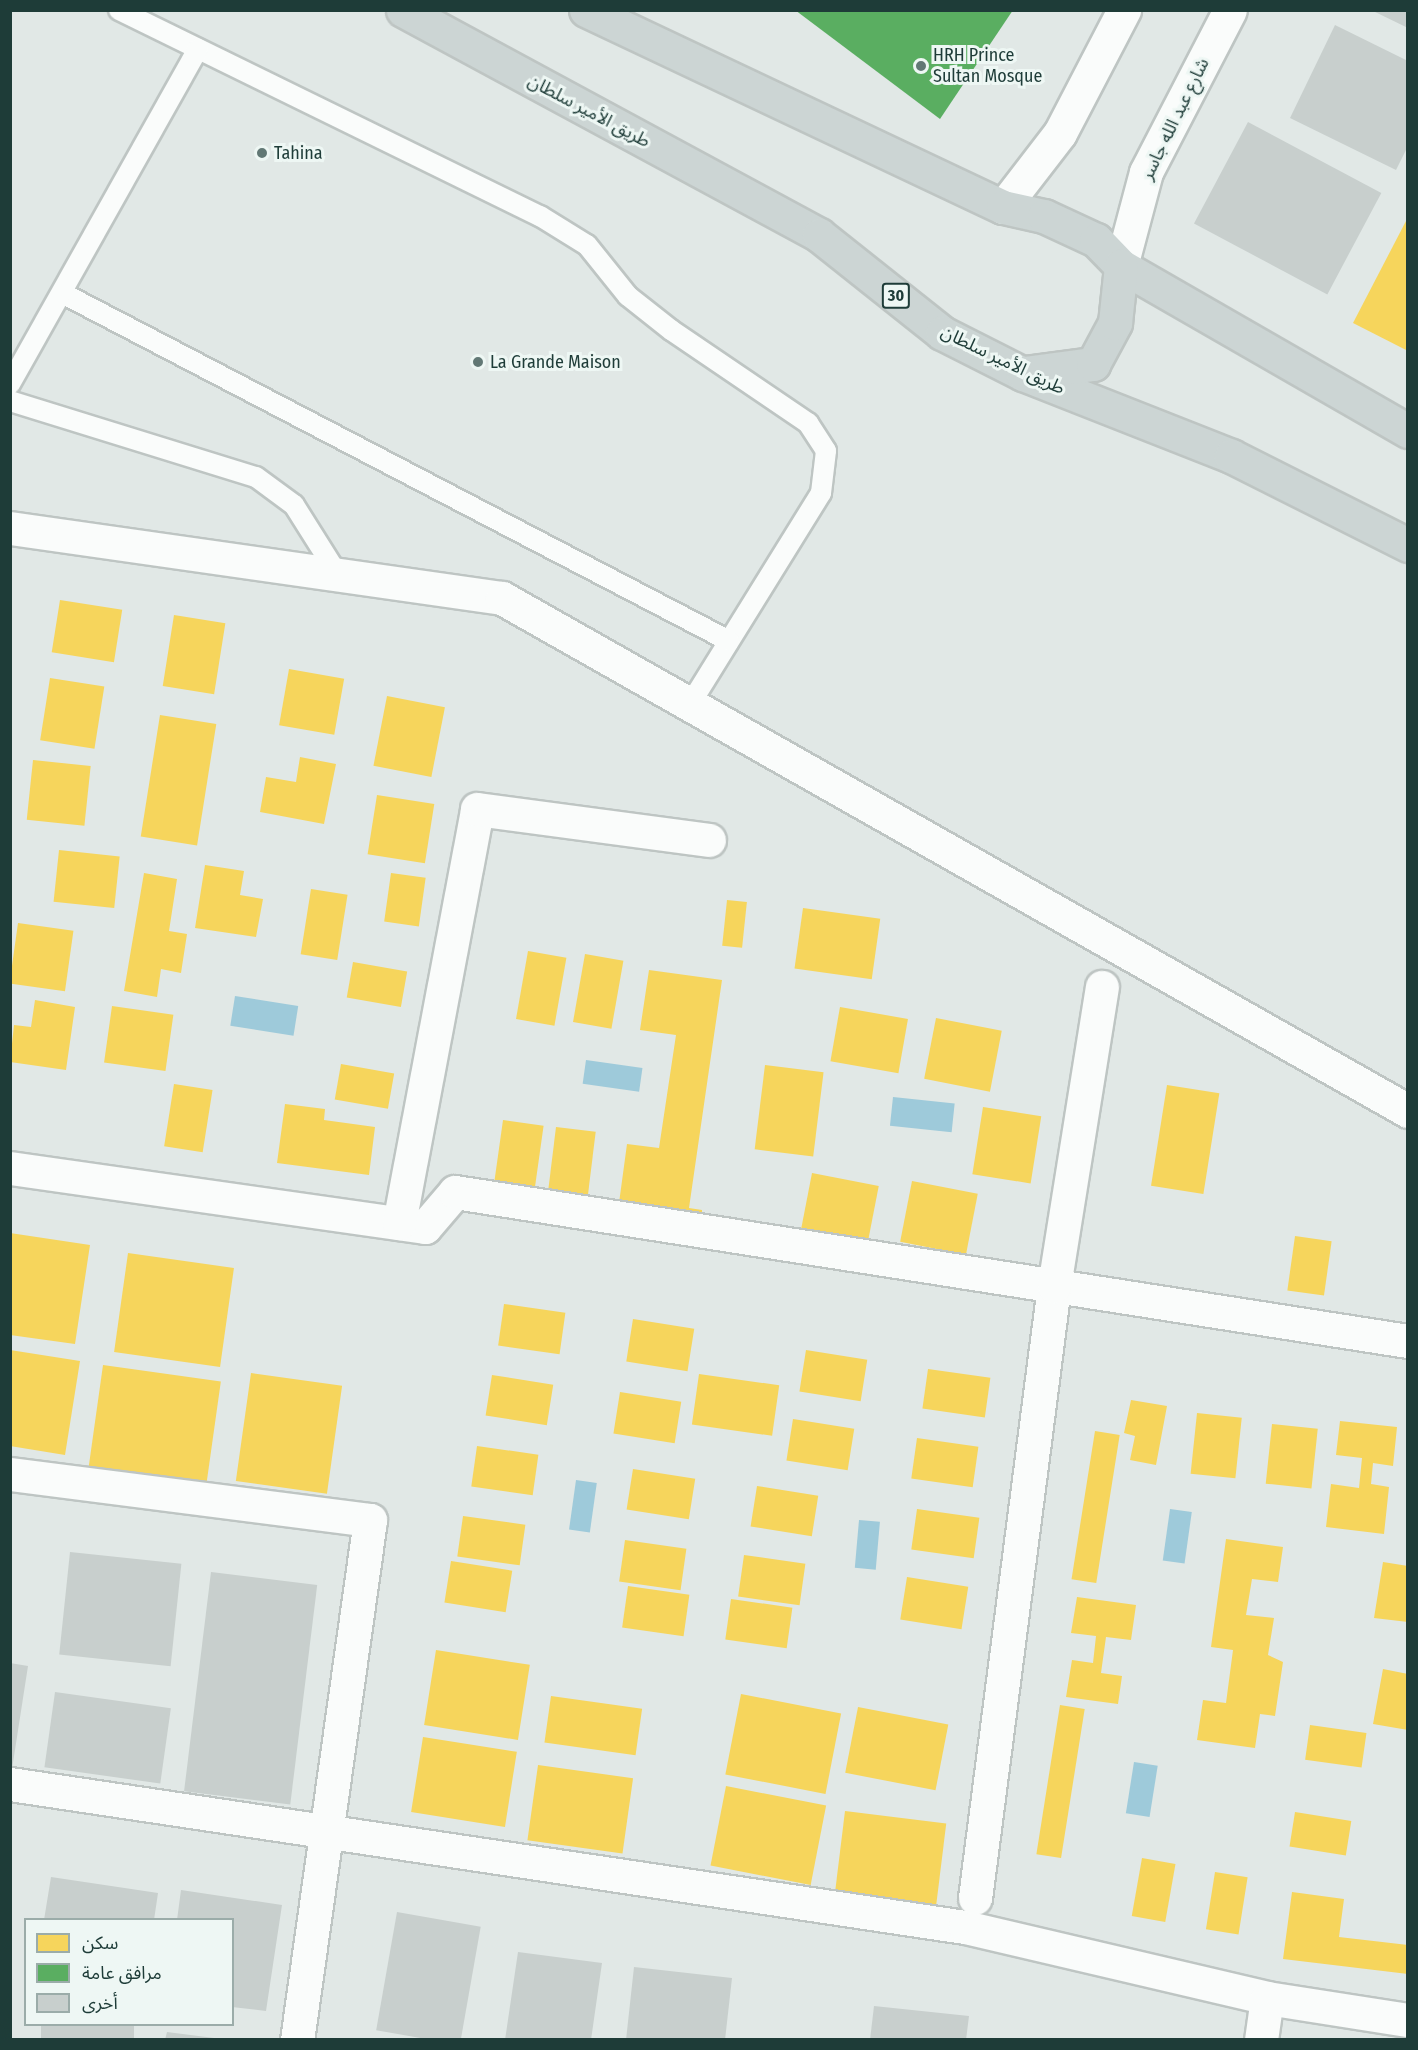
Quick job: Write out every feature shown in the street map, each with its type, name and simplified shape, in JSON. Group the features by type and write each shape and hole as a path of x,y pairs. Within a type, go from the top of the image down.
{"main road":[{"name":"طريق الأمير سلطان","path":"403,10 819,235 942,333 1023,374 1231,456 1407,545"},
{"path":"586,10 1003,207 1044,216 1096,240 1121,266 1407,431"},
{"path":"1023,374 1093,364 1114,323 1121,266"}],"street":[{"path":"1003,207 1060,133 1124,10"},
{"name":"شارع عبد الله جاسر","path":"1121,266 1146,172 1230,10"},
{"path":"10,528 502,598 1407,1111"},
{"path":"399,1223 477,809 709,840"},
{"path":"975,1898 1054,1286 1102,987"},
{"path":"10,1168 425,1227 455,1192 1407,1341"},
{"path":"10,1474 370,1520 297,2040"},
{"path":"10,1784 327,1829 965,1927 1267,1998 1407,2020"},
{"path":"1261,2040 1267,1998"}],"lane":[{"path":"119,10 540,216 587,245 628,296 671,330 808,423 826,451 821,492 690,704"},
{"path":"10,384 198,49"},
{"path":"62,293 729,641"},
{"path":"10,401 256,477 294,505 338,575"}],"water":[{"path":"235,996 298,1006 294,1036 230,1026"},
{"path":"586,1060 642,1068 639,1092 583,1084"},
{"path":"893,1097 955,1103 952,1132 890,1126"},
{"path":"576,1480 597,1483 590,1532 569,1530"},
{"path":"1170,1509 1192,1512 1185,1564 1163,1560"},
{"path":"859,1520 880,1522 876,1570 855,1568"},
{"path":"1134,1762 1158,1766 1150,1817 1126,1813"}],"building: سكن":[{"path":"1406,221 1408,222 1408,351 1353,323"},
{"path":"60,600 122,610 114,662 52,652"},
{"path":"174,615 225,623 214,694 163,686"},
{"path":"289,669 344,679 334,735 279,725"},
{"path":"50,678 104,687 94,749 40,740"},
{"path":"387,696 445,707 431,777 373,766"},
{"path":"160,715 216,724 197,845 141,836"},
{"path":"300,757 336,764 324,824 260,812 266,777 296,782"},
{"path":"33,760 91,766 84,826 27,820"},
{"path":"377,795 434,804 425,863 368,854"},
{"path":"59,850 120,856 114,908 54,902"},
{"path":"205,865 244,871 240,895 263,899 256,937 195,928"},
{"path":"144,873 177,879 169,931 187,934 181,973 161,969 157,997 124,991"},
{"path":"391,873 426,878 419,926 384,922"},
{"path":"311,889 348,895 337,960 301,954"},
{"path":"727,900 747,902 742,948 722,946"},
{"path":"803,908 880,919 872,979 795,968"},
{"path":"18,923 73,931 65,991 10,983"},
{"path":"528,951 566,958 554,1026 516,1019"},
{"path":"585,954 623,961 611,1029 573,1022"},
{"path":"353,962 407,972 401,1007 347,997"},
{"path":"649,970 722,980 689,1208 702,1210 702,1215 619,1203 627,1144 659,1148 676,1035 640,1030"},
{"path":"35,1000 75,1007 66,1070 10,1062 14,1025 31,1027"},
{"path":"112,1006 173,1015 165,1071 104,1062"},
{"path":"840,1007 908,1019 898,1073 830,1061"},
{"path":"936,1018 1002,1031 990,1092 924,1079"},
{"path":"341,1064 394,1073 388,1109 335,1099"},
{"path":"765,1065 824,1072 813,1157 755,1149"},
{"path":"174,1084 213,1090 203,1152 164,1146"},
{"path":"1167,1085 1219,1093 1203,1194 1151,1186"},
{"path":"285,1104 325,1109 324,1120 375,1127 369,1175 277,1163"},
{"path":"983,1107 1041,1116 1031,1183 972,1174"},
{"path":"503,1120 544,1126 535,1189 494,1183"},
{"path":"556,1127 596,1132 587,1200 548,1195"},
{"path":"812,1173 879,1186 867,1246 800,1233"},
{"path":"912,1181 978,1194 966,1255 900,1242"},
{"path":"10,1233 90,1245 75,1344 10,1335"},
{"path":"1295,1236 1332,1241 1324,1296 1287,1290"},
{"path":"128,1253 234,1268 220,1367 114,1352"},
{"path":"504,1304 565,1313 560,1354 498,1346"},
{"path":"633,1319 694,1329 688,1371 626,1361"},
{"path":"10,1350 80,1361 65,1455 10,1446"},
{"path":"806,1350 867,1360 861,1401 799,1391"},
{"path":"103,1365 221,1382 207,1484 89,1467"},
{"path":"928,1369 990,1378 985,1417 922,1409"},
{"path":"251,1373 342,1386 327,1494 236,1481"},
{"path":"699,1374 779,1385 772,1436 692,1425"},
{"path":"492,1375 553,1385 547,1425 486,1415"},
{"path":"620,1392 681,1402 675,1443 613,1433"},
{"path":"1131,1400 1167,1406 1156,1465 1130,1460 1135,1436 1124,1433"},
{"path":"1197,1413 1242,1418 1235,1478 1191,1474"},
{"path":"793,1419 854,1429 848,1470 786,1460"},
{"path":"1340,1421 1397,1427 1393,1466 1373,1463 1371,1484 1389,1487 1384,1534 1326,1527 1331,1484 1359,1488 1362,1458 1336,1455"},
{"path":"1272,1424 1318,1429 1311,1488 1266,1484"},
{"path":"1095,1431 1120,1435 1096,1583 1072,1579"},
{"path":"917,1438 978,1447 973,1487 911,1479"},
{"path":"477,1446 538,1455 533,1495 471,1487"},
{"path":"633,1469 695,1479 689,1519 627,1509"},
{"path":"757,1486 818,1496 812,1536 751,1526"},
{"path":"917,1509 979,1518 974,1558 911,1550"},
{"path":"463,1516 525,1525 520,1565 457,1557"},
{"path":"1226,1539 1283,1547 1278,1582 1252,1579 1246,1615 1274,1618 1268,1655 1283,1662 1275,1716 1260,1714 1255,1748 1197,1740 1203,1700 1226,1703 1233,1650 1211,1647"},
{"path":"625,1540 686,1549 681,1590 619,1582"},
{"path":"744,1555 805,1564 800,1605 738,1597"},
{"path":"451,1561 512,1571 506,1612 444,1602"},
{"path":"1383,1562 1408,1566 1408,1622 1374,1618"},
{"path":"907,1577 968,1587 962,1629 900,1619"},
{"path":"628,1586 689,1595 684,1636 622,1628"},
{"path":"1077,1597 1136,1605 1131,1640 1106,1637 1101,1673 1122,1676 1118,1704 1066,1697 1072,1660 1093,1663 1096,1636 1071,1633"},
{"path":"731,1599 792,1608 787,1648 725,1640"},
{"path":"436,1650 530,1665 518,1740 424,1725"},
{"path":"1383,1669 1408,1674 1408,1730 1373,1724"},
{"path":"741,1694 841,1713 825,1794 725,1774"},
{"path":"551,1696 642,1709 636,1755 544,1743"},
{"path":"1060,1705 1085,1709 1061,1858 1036,1854"},
{"path":"858,1707 948,1725 936,1790 845,1773"},
{"path":"1310,1725 1366,1733 1362,1768 1305,1760"},
{"path":"423,1737 517,1752 505,1827 411,1812"},
{"path":"538,1765 633,1778 622,1854 527,1840"},
{"path":"726,1786 826,1805 811,1885 711,1866"},
{"path":"845,1811 946,1823 936,1905 835,1892"},
{"path":"1295,1812 1351,1821 1346,1855 1290,1847"},
{"path":"1142,1858 1175,1864 1165,1922 1132,1916"},
{"path":"1215,1872 1248,1877 1239,1934 1206,1929"},
{"path":"1292,1892 1344,1899 1339,1937 1408,1945 1408,1974 1283,1959"}],"building: مرافق عامة":[{"name":"HRH Prince Sultan Mosque","path":"795,10 1013,10 940,119"}],"building: أخرى":[{"path":"1371,10 1408,10 1408,28"},
{"path":"1335,25 1408,61 1408,146 1396,170 1290,118"},
{"path":"1248,122 1381,193 1327,294 1194,224"},
{"path":"70,1552 181,1564 171,1666 59,1654"},
{"path":"211,1572 317,1585 290,1804 184,1791"},
{"path":"10,1663 28,1666 12,1769 10,1769"},
{"path":"55,1692 171,1708 160,1784 44,1767"},
{"path":"51,1877 158,1893 154,1918 44,1918"},
{"path":"181,1890 282,1905 266,2011 234,2007 234,1918 177,1918"},
{"path":"397,1912 481,1927 461,2040 432,2040 376,2030"},
{"path":"518,1952 602,1963 591,2040 505,2040"},
{"path":"634,1967 732,1978 725,2040 626,2040"},
{"path":"874,2006 969,2016 966,2040 870,2040"},
{"path":"41,2026 134,2026 134,2040 41,2040"},
{"path":"167,2032 214,2038 214,2040 165,2040"}],"place":[{"name":"HRH Prince Sultan Mosque","path":"921,66"},
{"name":"Tahina","path":"262,153"},
{"name":"La Grande Maison","path":"478,362"}]}
